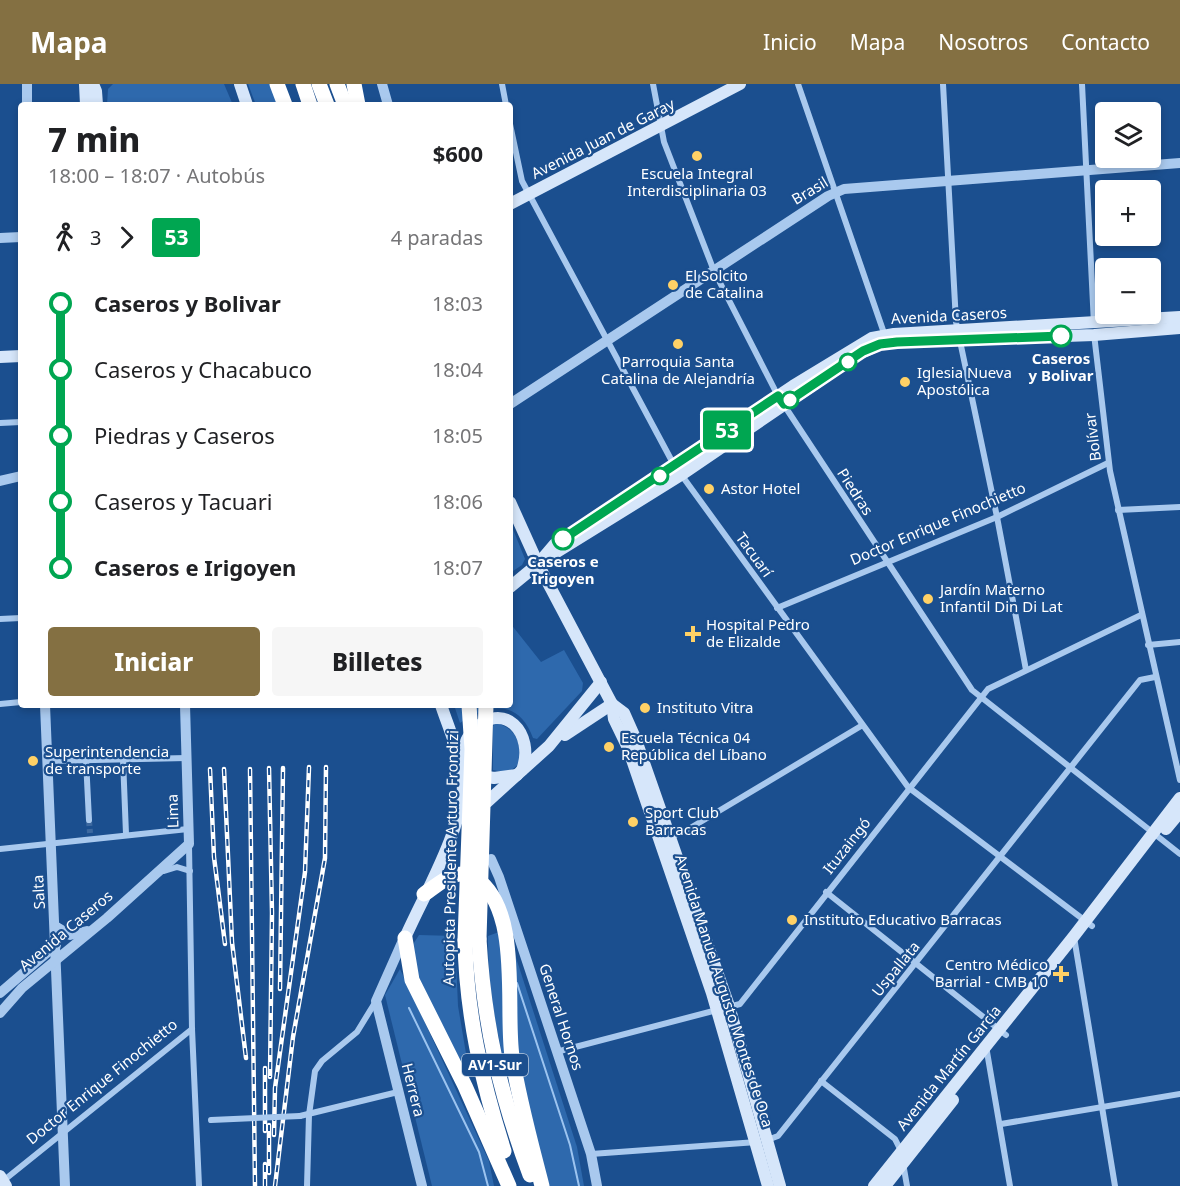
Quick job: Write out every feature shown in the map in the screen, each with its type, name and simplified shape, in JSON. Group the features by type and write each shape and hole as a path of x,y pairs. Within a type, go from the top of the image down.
{"highway":[{"path":"277,84 282,102"},
{"path":"284,84 290,102"},
{"path":"303,84 310,102"},
{"path":"319,84 325,102"},
{"path":"338,84 344,102"},
{"path":"354,84 357,102"},
{"name":"Autopista Presidente Arturo Frondizi","path":"469,708 472,749 471,1025 481,1074 515,1186"},
{"name":"Autopista Presidente Arturo Frondizi","path":"486,708 472,939 494,1063 534,1186"},
{"path":"481,884 473,827 475,818 487,802"},
{"path":"424,894 455,874 473,878 481,884 497,909 506,939 512,1054 520,1101 542,1186"},
{"path":"405,938 412,980 469,1094 509,1186"}],"main road":[{"path":"240,84 246,102"},
{"name":"Avenida Juan de Garay","path":"513,202 740,84"},
{"path":"87,102 93,86"},
{"path":"93,86 96,102"},
{"name":"Avenida Caseros","path":"1094,329 1180,317"},
{"name":"Avenida Caseros","path":"513,585 538,564 872,338 1180,328"},
{"path":"0,357 18,356"},
{"name":"Avenida Manuel Augusto Montes de Oca","path":"513,509 538,564 612,704 614,719 665,839 723,1007 762,1141 780,1186"},
{"path":"487,802 549,746 601,682"},
{"path":"549,746 612,704"},
{"path":"405,938 455,826 462,795 460,765 442,708"},
{"path":"460,765 471,733 481,723 499,717 513,723 525,741 526,759 520,773"},
{"path":"460,765 487,777 520,773"},
{"name":"Avenida Martín García","path":"873,1186 902,1157 1003,1032 1156,835 1180,798"},
{"name":"Avenida Martín García","path":"1156,835 1180,812"},
{"name":"Avenida Manuel Augusto Montes de Oca","path":"762,1141 768,1186"},
{"name":"Avenida Martín García","path":"885,1186 902,1157"}],"street":[{"path":"27,84 27,102"},
{"path":"382,84 387,102"},
{"path":"501,84 505,102"},
{"name":"Piedras","path":"653,84 664,142 714,271 781,400 886,561 979,697 1180,854"},
{"path":"798,84 886,339"},
{"path":"943,84 958,335 997,517 1026,670"},
{"name":"Bolívar","path":"1082,84 1094,329 1108,463 1180,780"},
{"name":"Tacuarí","path":"513,138 522,181 678,471 861,726 908,787 1088,924"},
{"name":"Brasil","path":"513,402 836,192 1180,163"},
{"path":"0,238 18,237"},
{"path":"0,423 18,422"},
{"name":"Doctor Enrique Finochietto","path":"777,608 997,517 1108,463"},
{"path":"0,481 18,477"},
{"path":"1116,500 1119,506 1128,510"},
{"path":"1118,510 1180,507"},
{"name":"Ituzaingó","path":"556,1053 740,1004 826,891 987,689 1141,615"},
{"path":"0,619 18,618"},
{"path":"1148,645 1180,642"},
{"name":"Uspallata","path":"762,1141 778,1136 820,1081 917,964 1140,680 1155,677"},
{"path":"0,704 18,702"},
{"name":"Salta","path":"45,708 65,1186"},
{"name":"Lima","path":"185,708 189,844"},
{"path":"665,839 687,830 861,726"},
{"path":"48,762 187,758"},
{"path":"123,759 126,834"},
{"path":"86,760 89,820"},
{"path":"0,849 51,844 90,836 188,829"},
{"path":"189,844 192,1029 199,1186"},
{"name":"Avenida Caseros","path":"0,1013 17,993 107,918 189,844"},
{"name":"General Hornos","path":"491,860 499,877 591,1154 597,1186"},
{"path":"154,875 172,868 190,871"},
{"path":"826,891 1003,1032"},
{"path":"56,926 67,934 76,935 107,918"},
{"path":"307,1186 309,1114 313,1079 318,1066 357,1032 376,1001 405,938"},
{"path":"1075,941 1114,1186"},
{"name":"Avenida Caseros","path":"0,993 56,945"},
{"name":"Herrera","path":"376,1001 422,1186"},
{"name":"Doctor Enrique Finochietto","path":"3,1181 192,1029"},
{"path":"988,1050 1011,1186"},
{"path":"820,1081 895,1139 902,1157 907,1186"},
{"path":"196,1120 300,1116 398,1092"},
{"path":"1001,1124 1180,1094"},
{"path":"591,1154 762,1141"}],"shaded area":[{"path":"113,84 224,84 232,102 107,102 108,89"},
{"path":"248,84 271,84 277,102 255,102"},
{"path":"513,529 525,559 522,565 513,571"},
{"path":"513,627 541,662 564,650 583,683 582,691 537,739 533,738 520,716 502,708 513,708"},
{"path":"455,708 502,708 481,711 460,723"},
{"path":"496,723 509,729 518,743 520,763 508,773 493,770 493,726"},
{"path":"499,932 521,1125 502,1055 490,984 488,936"},
{"path":"419,935 455,936 458,1006 472,1089 415,978 412,946"},
{"path":"511,942 577,1147 584,1186 547,1186 519,1071"},
{"path":"400,969 489,1161 494,1186 432,1186 385,995"}],"waterway":[{"path":"517,983 570,1145 579,1186"},
{"path":"409,1008 479,1152 488,1186"}],"tunnel":[{"path":"89,820 90,833"}],"railway":[{"path":"274,1135 275,1088 305,872 309,767"},
{"path":"275,1186 293,1037 325,858 326,767"},
{"path":"269,768 272,913 270,1077"},
{"path":"280,989 283,768"},
{"path":"210,769 214,857 225,944"},
{"path":"224,769 232,942 246,1058"},
{"path":"250,769 255,1186"},
{"path":"265,1068 265,1131"},
{"path":"269,1125 269,1173"},
{"path":"265,1164 265,1186"}],"bus line":[{"name":"53","path":"563,539 778,396 784,404 874,346 897,342 1061,336"}],"place":[{"name":"Escuela Integral Interdisciplinaria 03","path":"697,156"},
{"name":"El Solcito de Catalina","path":"673,285"},
{"name":"Caseros y Bolivar","path":"1061,336"},
{"name":"Parroquia Santa Catalina de Alejandría","path":"678,344"},
{"name":"Iglesia Nueva Apostólica","path":"905,382"},
{"name":"Astor Hotel","path":"709,489"},
{"name":"Caseros e Irigoyen","path":"563,539"},
{"name":"Jardín Materno Infantil Din Di Lat","path":"928,599"},
{"name":"Hospital Pedro de Elizalde","path":"693,634"},
{"name":"Instituto Vitra","path":"645,708"},
{"name":"Escuela Técnica 04 República del Líbano","path":"609,747"},
{"name":"Superintendencia de transporte","path":"33,761"},
{"name":"Sport Club Barracas","path":"633,822"},
{"name":"Instituto Educativo Barracas","path":"792,920"},
{"name":"Centro Médico Barrial - CMB 10","path":"1061,974"}]}
